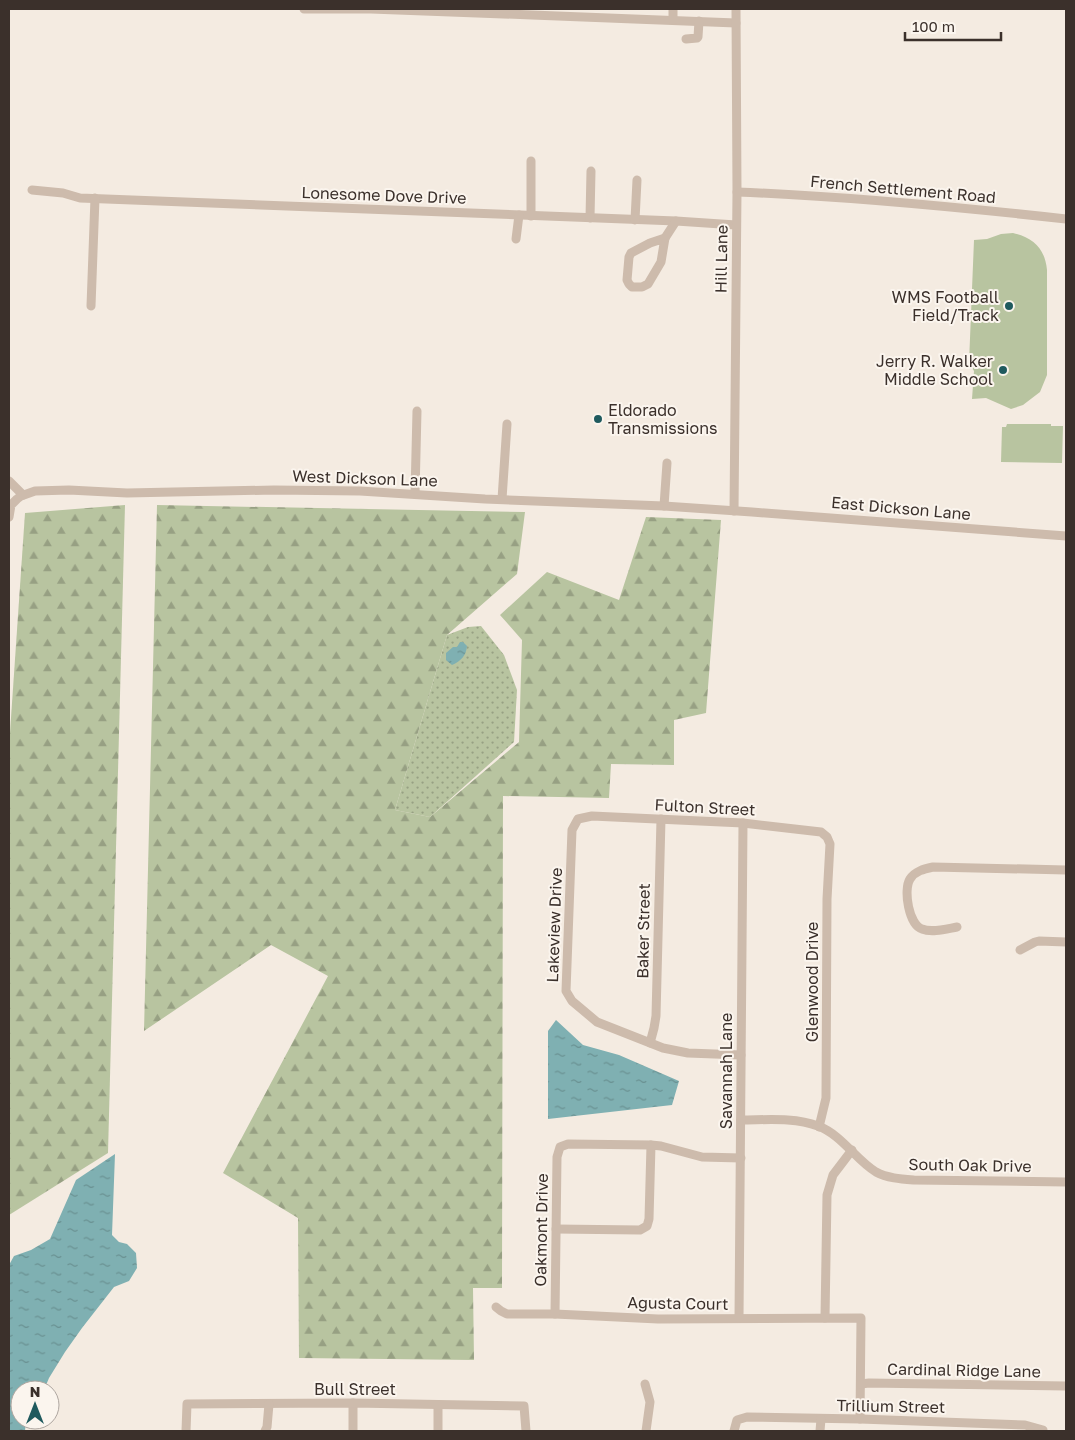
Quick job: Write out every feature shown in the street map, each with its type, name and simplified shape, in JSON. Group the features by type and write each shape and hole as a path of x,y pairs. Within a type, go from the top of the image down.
{"street":[{"path":"304,9 371,9 736,23"},
{"path":"673,9 673,20"},
{"name":"Hill Lane","path":"734,510 737,192 736,9"},
{"path":"686,39 697,38 699,21"},
{"path":"531,160 531,216"},
{"path":"590,218 591,171"},
{"path":"635,220 637,180"},
{"name":"Lonesome Dove Drive","path":"32,190 63,193 80,198 676,221 736,225"},
{"name":"French Settlement Road","path":"737,192 802,195 1066,219"},
{"path":"92,306 94,198"},
{"path":"516,239 519,215"},
{"path":"665,238 631,253 627,280 632,287 642,287 648,284 661,262 665,238 676,221"},
{"path":"415,494 416,411"},
{"path":"502,499 508,424"},
{"path":"664,506 667,463"},
{"path":"9,481 23,495 11,505 9,517"},
{"name":"West Dickson Lane","path":"23,495 34,491 55,490 127,493 274,490 360,491 734,510"},
{"name":"East Dickson Lane","path":"734,510 1066,536"},
{"name":"Fulton Street","path":"578,819 592,816 743,823 821,832 827,837"},
{"name":"Lakeview Drive","path":"578,819 572,830 566,990 572,1002 596,1022 664,1048 688,1053 740,1055"},
{"name":"Baker Street","path":"650,1043 656,1016 661,820"},
{"name":"Savannah Lane","path":"740,1318 740,1055 743,823"},
{"name":"Glenwood Drive","path":"819,1126 826,1098 830,844 827,837"},
{"path":"957,927 931,930 920,929 914,923 908,906 907,890 909,880 919,870 933,867 1066,870"},
{"path":"1020,950 1039,941 1066,942"},
{"name":"South Oak Drive","path":"741,1120 799,1121 819,1126 841,1140 878,1173 893,1178 914,1180 1066,1182"},
{"name":"Oakmont Drive","path":"555,1314 557,1157 560,1147 568,1144 651,1145"},
{"path":"556,1229 640,1230 646,1226 649,1219 651,1145 702,1157 741,1158"},
{"path":"825,1318 827,1195 833,1175 852,1150"},
{"name":"Agusta Court","path":"496,1307 507,1314 555,1314 658,1319 861,1318 861,1384"},
{"path":"645,1384 650,1402 646,1431"},
{"path":"860,1419 861,1384"},
{"name":"Cardinal Ridge Lane","path":"861,1384 1066,1386"},
{"path":"353,1403 353,1431"},
{"name":"Bull Street","path":"186,1431 187,1404 353,1403 524,1406 526,1431"},
{"path":"265,1431 269,1404"},
{"path":"438,1405 438,1431"},
{"name":"Trillium Street","path":"734,1431 737,1420 747,1418 860,1419 1025,1425 1043,1430"},
{"path":"820,1431 821,1419"}],"green space":[{"name":"WMS Football Field/Track","path":"1013,233 1027,238 1037,245 1046,263 1047,375 1040,392 1023,405 1011,409 986,398 972,399 974,371 969,363 974,240"},
{"path":"1007,424 1051,424 1051,426 1063,426 1062,463 1001,462 1002,427 1006,427"},
{"path":"125,505 108,1153 9,1215 9,747 25,513"},
{"path":"157,505 525,512 517,574 447,635 395,810 430,817 519,742 522,640 500,615 547,572 619,600 646,517 721,520 706,713 674,720 674,765 611,764 609,798 503,796 502,1288 473,1288 474,1360 299,1358 298,1218 223,1173 328,976 271,945 144,1031"},
{"path":"481,626 504,655 517,690 514,742 430,817 395,810 447,635 468,627"}],"water":[{"path":"460,642 467,646 466,653 452,665 446,660 446,653 453,647 457,647"},
{"path":"556,1020 583,1045 619,1055 679,1081 672,1105 548,1119 548,1031"},
{"path":"115,1154 112,1235 119,1242 127,1244 136,1253 137,1268 129,1281 114,1287 65,1352 48,1380 10,1380 10,1430 25,1430 9,1431 9,1265 14,1256 31,1250 50,1239 76,1180"}],"place":[{"name":"WMS Football Field/Track","path":"1009,306"},
{"name":"Jerry R. Walker Middle School","path":"1003,370"},
{"name":"Eldorado Transmissions","path":"598,419"}]}
